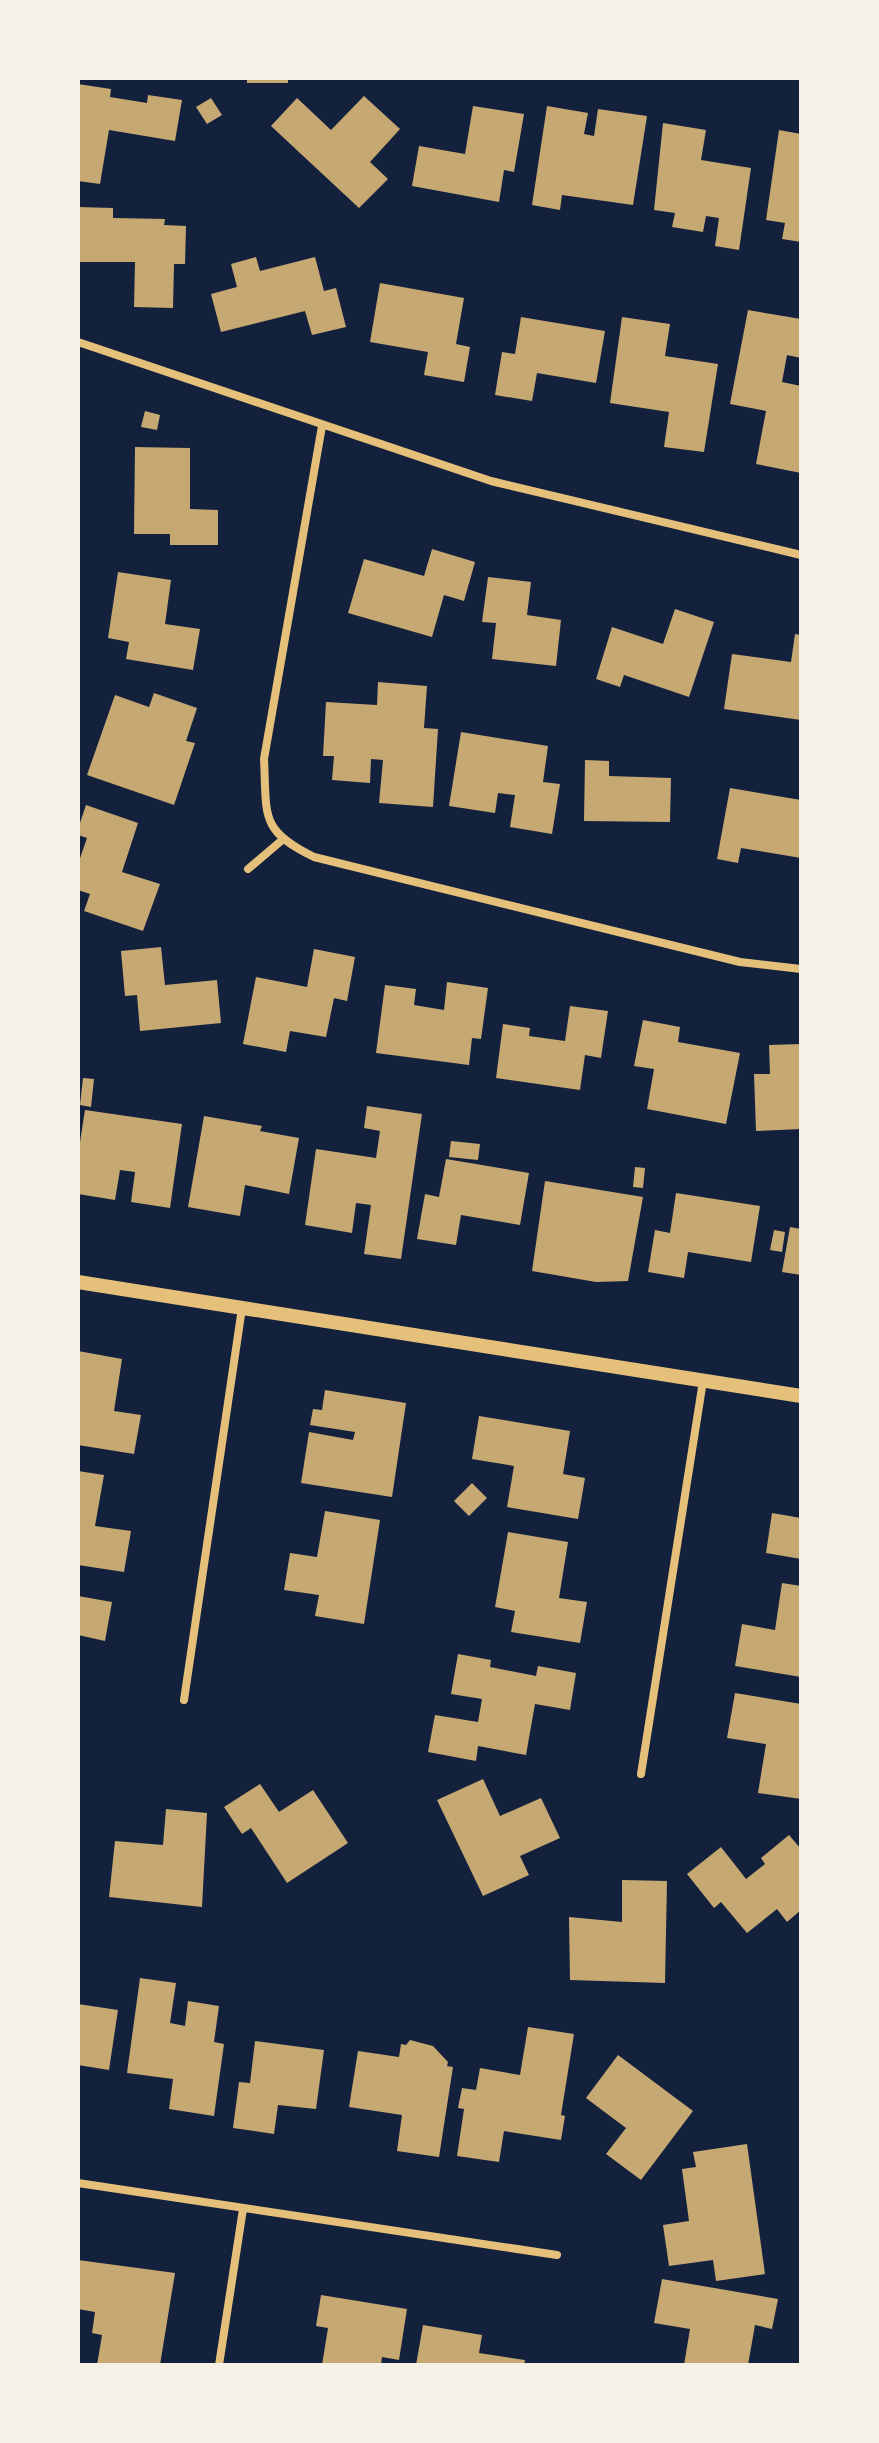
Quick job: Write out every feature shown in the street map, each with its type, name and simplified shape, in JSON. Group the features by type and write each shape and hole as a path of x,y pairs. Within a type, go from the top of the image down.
{"street":[{"path":"78,342 491,481 801,555"},
{"path":"322,426 264,759 267,815 281,841 314,857 740,962 801,969"},
{"path":"248,869 281,841"},
{"path":"78,1282 801,1396"},
{"path":"184,1700 242,1308"},
{"path":"641,1774 703,1381"},
{"path":"78,2183 557,2255"},
{"path":"219,2365 243,2209"}],"building":[{"path":"247,78 288,78 288,83 247,83"},
{"path":"78,84 111,89 110,97 147,103 148,95 182,100 175,141 109,130 100,184 78,181"},
{"path":"364,96 400,129 370,162 388,179 359,208 271,126 297,98 331,130"},
{"path":"211,98 222,115 207,124 196,107"},
{"path":"473,106 524,114 514,172 504,170 499,202 412,186 419,146 465,154"},
{"path":"547,106 588,113 584,134 594,136 598,109 647,116 633,205 562,195 560,210 532,205"},
{"path":"663,123 706,130 701,160 751,168 739,250 715,246 719,218 706,216 703,232 672,227 675,213 654,210"},
{"path":"779,130 801,134 801,242 782,239 785,223 766,220"},
{"path":"78,207 113,208 113,218 165,219 164,225 186,226 185,264 174,264 173,308 134,307 135,262 78,262"},
{"path":"256,257 260,271 315,257 324,291 336,288 346,327 312,335 305,311 221,332 211,294 237,287 231,264"},
{"path":"380,283 464,298 456,344 470,347 464,382 424,375 428,352 370,342"},
{"path":"748,310 801,319 801,358 787,355 782,382 801,386 801,473 756,464 766,411 730,404"},
{"path":"521,317 605,331 596,383 537,373 532,401 495,395 502,352 515,354"},
{"path":"622,317 670,324 665,356 718,364 704,452 664,447 669,412 610,403"},
{"path":"145,411 160,415 157,430 141,427"},
{"path":"135,447 190,448 190,509 218,510 218,545 170,545 170,534 134,534"},
{"path":"432,549 475,562 464,601 444,595 432,637 348,613 364,559 424,576"},
{"path":"118,572 171,580 165,624 200,629 193,670 126,659 129,642 108,638"},
{"path":"488,577 531,582 527,615 561,620 556,666 492,659 496,623 482,622"},
{"path":"675,609 714,622 689,697 624,675 620,687 596,679 612,627 663,644"},
{"path":"795,634 801,635 801,720 724,709 732,654 791,662"},
{"path":"378,682 427,686 424,728 438,729 433,807 379,803 383,760 371,759 370,783 332,780 334,756 323,756 326,702 377,705"},
{"path":"154,693 197,708 186,741 195,743 174,805 87,775 115,695 149,707"},
{"path":"461,732 548,746 543,782 560,784 552,834 510,827 515,795 498,793 495,813 449,806"},
{"path":"585,760 609,761 609,776 671,778 670,822 584,821"},
{"path":"730,788 801,800 801,858 741,848 738,863 717,859"},
{"path":"86,805 138,823 122,872 160,884 143,931 84,911 90,894 78,890 78,864 87,838 78,835 78,829"},
{"path":"161,947 165,985 217,980 221,1023 140,1031 137,995 125,996 121,951"},
{"path":"314,949 355,957 347,1001 334,998 326,1037 290,1031 286,1052 243,1044 256,977 307,987"},
{"path":"447,982 488,988 481,1039 472,1038 469,1065 376,1053 385,985 416,989 414,1005 444,1010"},
{"path":"570,1006 608,1011 601,1058 585,1055 580,1090 496,1078 503,1024 530,1028 529,1036 565,1041"},
{"path":"643,1020 680,1027 678,1042 740,1053 726,1124 647,1109 654,1069 634,1066"},
{"path":"801,1044 801,1129 756,1131 754,1074 770,1074 769,1045"},
{"path":"83,1078 94,1079 91,1107 80,1105"},
{"path":"367,1106 422,1114 401,1259 364,1254 371,1205 356,1203 352,1233 305,1225 316,1149 376,1158 380,1131 364,1128"},
{"path":"85,1110 182,1124 170,1208 131,1202 135,1172 120,1170 115,1200 78,1194 78,1155"},
{"path":"204,1116 262,1126 260,1131 299,1138 289,1194 245,1185 240,1216 188,1207"},
{"path":"451,1141 480,1144 478,1160 449,1157"},
{"path":"446,1159 529,1173 520,1225 461,1215 456,1245 417,1239 425,1194 439,1197"},
{"path":"635,1167 645,1168 643,1188 633,1187"},
{"path":"545,1181 643,1197 628,1281 596,1282 532,1271"},
{"path":"676,1193 760,1206 751,1262 688,1252 684,1278 648,1272 655,1230 670,1233"},
{"path":"790,1227 801,1229 801,1275 782,1272"},
{"path":"774,1230 785,1232 782,1252 770,1250"},
{"path":"78,1351 122,1359 114,1411 141,1415 134,1454 78,1445"},
{"path":"325,1390 406,1403 392,1497 301,1483 309,1432 353,1440 355,1432 310,1425 313,1409 322,1410"},
{"path":"479,1416 570,1431 563,1474 585,1478 578,1519 507,1507 514,1466 472,1459"},
{"path":"78,1471 104,1475 95,1526 131,1531 124,1572 78,1565"},
{"path":"472,1483 487,1498 469,1516 454,1501"},
{"path":"325,1511 380,1520 364,1624 315,1616 319,1595 284,1590 290,1553 317,1557"},
{"path":"772,1513 801,1518 801,1559 766,1553"},
{"path":"508,1532 568,1542 559,1598 587,1602 580,1643 511,1632 515,1611 495,1607"},
{"path":"782,1583 801,1586 801,1677 735,1666 742,1624 775,1630"},
{"path":"78,1596 112,1602 105,1641 78,1635"},
{"path":"458,1654 491,1660 490,1667 536,1676 538,1666 576,1673 570,1710 535,1704 526,1755 478,1746 476,1761 428,1752 435,1715 478,1722 482,1699 451,1694"},
{"path":"735,1693 801,1704 801,1799 758,1793 766,1744 727,1738"},
{"path":"483,1779 500,1816 541,1798 560,1838 520,1856 529,1875 483,1896 437,1800"},
{"path":"260,1784 279,1812 313,1790 348,1843 287,1883 251,1828 242,1834 224,1807"},
{"path":"166,1809 207,1813 202,1907 109,1897 115,1841 163,1845"},
{"path":"789,1835 801,1849 801,1910 787,1922 777,1909 747,1933 721,1902 714,1908 687,1874 721,1847 746,1879 765,1864 761,1858"},
{"path":"622,1880 667,1881 665,1983 570,1980 569,1917 622,1922"},
{"path":"140,1978 176,1983 170,2023 185,2026 188,2001 219,2006 214,2042 224,2044 214,2116 169,2109 173,2079 127,2073"},
{"path":"78,2004 118,2010 109,2070 78,2065"},
{"path":"528,2027 574,2034 561,2115 565,2116 561,2140 504,2131 499,2162 457,2156 464,2109 458,2108 462,2088 476,2090 480,2068 520,2075"},
{"path":"410,2040 433,2046 448,2062 447,2066 453,2067 439,2157 397,2151 402,2115 349,2107 358,2051 399,2057 401,2044 406,2045"},
{"path":"255,2041 324,2050 316,2109 278,2105 274,2134 233,2128 239,2082 250,2083"},
{"path":"618,2055 693,2111 641,2180 606,2154 626,2128 586,2098"},
{"path":"747,2144 765,2274 716,2281 713,2260 669,2266 663,2225 689,2221 682,2169 696,2167 693,2152"},
{"path":"78,2260 175,2273 160,2365 97,2365 102,2335 92,2333 95,2312 78,2309"},
{"path":"662,2279 778,2299 772,2329 755,2325 748,2365 684,2365 690,2329 654,2323"},
{"path":"321,2295 407,2309 399,2360 382,2357 381,2365 322,2365 328,2328 316,2326"},
{"path":"423,2325 482,2335 479,2353 525,2360 524,2365 416,2365"}]}
